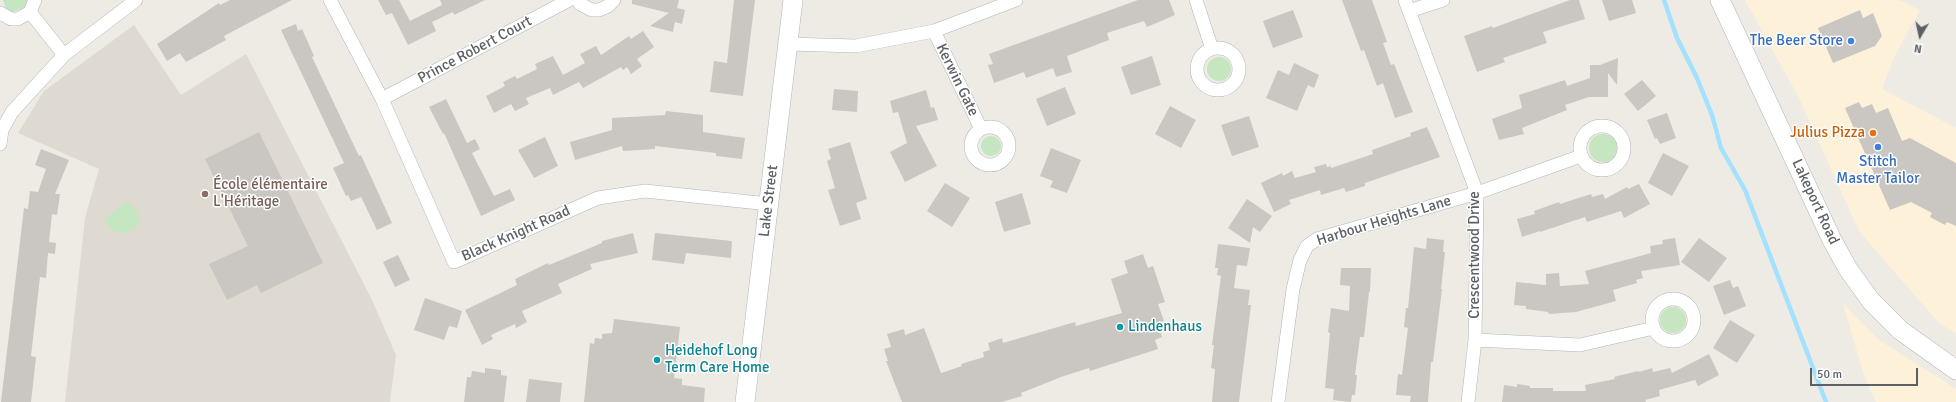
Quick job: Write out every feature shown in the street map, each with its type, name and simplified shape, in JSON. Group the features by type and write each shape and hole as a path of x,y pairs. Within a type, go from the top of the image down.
{"main road":[{"name":"Lake Street","path":"745,402 793,0"},
{"name":"Lakeport Road","path":"1720,0 1832,240 1848,269 1872,301 1900,330 1956,370"}],"street":[{"path":"0,144 2,130 12,112 64,55 136,0"},
{"name":"Black Knight Road","path":"330,0 382,99 454,262 598,198 645,191 769,204"},
{"name":"Prince Robert Court","path":"382,99 569,0"},
{"path":"578,0 586,8 599,10 608,6 614,0"},
{"path":"788,44 856,46 934,31 1016,0"},
{"path":"1196,0 1212,49"},
{"path":"1407,5 1443,0"},
{"name":"Crescentwood Drive","path":"1407,5 1477,193 1475,340 1468,402"},
{"path":"0,13 11,19 18,19 32,6 64,55"},
{"name":"Kerwin Gate","path":"934,31 981,129"},
{"name":"Harbour Heights Lane","path":"1278,402 1293,289 1300,260 1307,246 1317,239 1477,193 1581,156"},
{"path":"1475,340 1580,345 1654,328"}],"shaded area":[{"path":"1745,0 1899,0 1920,10 1894,57 1882,89 1956,128 1956,334 1938,322 1859,231 1798,96"},
{"name":"École élémentaire L'Héritage","path":"134,25 181,95 246,54 372,300 396,355 390,402 65,402 85,218 99,169 18,133 44,91"},
{"path":"1843,304 1879,340 1956,389 1956,402 1876,402 1865,378"}],"green space":[{"path":"3,0 28,1 24,8 13,12 6,9"},
{"path":"1219,57 1228,60 1231,69 1228,78 1219,81 1210,78 1207,69 1210,60"},
{"path":"1603,134 1613,138 1617,148 1613,158 1603,162 1593,158 1589,148 1593,138"},
{"path":"987,136 995,136 1001,142 1001,150 995,156 987,156 981,150 981,142"},
{"path":"128,201 137,211 140,223 133,230 126,233 114,232 104,219"},
{"path":"1673,307 1682,311 1686,320 1682,329 1673,333 1664,329 1660,320 1664,311"}],"building":[{"path":"230,0 292,0 224,36 226,40 186,62 180,53 167,61 157,44 219,3 220,5"},
{"path":"378,0 399,0 410,21 442,5 440,0 485,0 454,15 453,12 432,22 436,31 408,45 392,13 386,15"},
{"path":"632,0 679,0 677,8 685,10 682,24 675,22 673,32 650,26 669,13 632,4"},
{"path":"734,0 755,0 743,96 710,92 714,61 727,63"},
{"path":"1138,0 1169,0 1175,15 1147,27 1144,21 1107,33 1109,40 1067,56 1072,72 1056,77 1053,68 1026,78 1024,72 994,83 988,65 993,64 989,54"},
{"path":"1342,0 1372,0 1387,42 1383,43 1391,65 1394,64 1413,112 1395,118 1383,83 1377,86 1364,50 1361,51"},
{"path":"1570,0 1579,0 1585,19 1543,32 1547,43 1503,58 1505,62 1477,72 1464,36 1492,26 1493,28"},
{"path":"1602,0 1632,0 1636,13 1609,21"},
{"path":"1293,10 1303,37 1273,48 1263,21"},
{"name":"The Beer Store","path":"1860,10 1863,18 1873,13 1882,36 1875,46 1833,63 1818,28"},
{"path":"296,24 298,31 302,29 314,56 312,57 359,156 361,155 392,223 377,230 361,197 351,201 348,195 346,196 333,168 344,163 281,30"},
{"path":"643,31 654,47 637,59 642,66 631,74 627,67 623,70 621,67 583,88 579,82 553,95 550,88 526,98 529,104 515,111 511,104 494,113 486,96 505,86 503,82 515,76 517,79 537,69 535,64 553,56 563,75 585,63 580,54 596,46 601,55 629,36 631,39"},
{"path":"1152,56 1161,85 1131,95 1121,67"},
{"path":"1618,58 1617,85 1608,73 1608,97 1589,97 1565,105 1567,110 1522,128 1524,134 1499,140 1492,119 1522,108 1519,95 1565,80 1567,86 1590,78 1590,65 1600,65"},
{"path":"1294,63 1319,75 1314,88 1308,85 1297,111 1266,98 1278,70 1289,75"},
{"path":"1642,80 1656,96 1638,111 1624,94"},
{"path":"1065,87 1076,114 1047,126 1036,99"},
{"path":"834,89 858,91 857,112 832,110"},
{"path":"926,90 931,108 934,107 938,120 916,126 937,166 905,182 890,152 907,143 898,112 893,113 890,101"},
{"path":"446,99 467,143 475,139 480,149 472,153 494,196 510,189 515,200 481,216 444,133 443,134 429,107"},
{"path":"1859,102 1862,108 1872,104 1876,113 1888,108 1902,141 1910,138 1956,163 1956,226 1947,222 1945,225 1930,217 1932,213 1911,202 1890,210 1845,108"},
{"path":"1170,106 1196,120 1181,148 1155,134"},
{"path":"666,111 703,115 703,132 745,138 742,159 716,156 716,153 655,146 655,149 623,151 622,146 575,160 570,142 612,130 612,118 665,115"},
{"path":"1667,113 1676,138 1660,144 1657,138 1655,139 1647,120"},
{"path":"1249,116 1259,147 1232,156 1221,125"},
{"path":"1427,127 1440,157 1365,183 1365,186 1346,192 1344,188 1321,195 1320,190 1289,200 1291,204 1274,212 1261,183 1282,173 1283,176 1292,171 1295,178 1316,172 1314,167 1326,164 1327,167 1331,166 1331,168 1373,154 1372,150 1411,136 1410,133"},
{"path":"259,132 323,263 261,293 257,285 227,300 209,264 248,246 205,159"},
{"path":"545,137 558,166 534,178 518,150"},
{"path":"850,142 867,199 856,203 861,219 840,226 828,190 835,188 827,161 831,159 828,149"},
{"path":"1051,148 1081,160 1067,193 1050,187 1053,181 1040,176"},
{"path":"41,149 69,160 55,194 60,194 57,215 52,214 49,242 56,243 55,254 48,253 46,278 40,277 31,356 36,357 31,402 1,402 24,208 28,209 30,191 38,192 46,169 35,165"},
{"path":"1663,153 1689,166 1672,196 1648,183"},
{"path":"945,183 970,198 952,227 927,211"},
{"path":"1639,184 1650,204 1624,218 1621,211 1587,222 1585,217 1522,237 1517,219 1535,214 1534,211 1559,202 1560,204 1591,194 1592,197 1603,194 1605,199 1627,187 1628,189"},
{"path":"1022,193 1031,224 1004,232 995,202"},
{"path":"1247,199 1272,216 1260,232 1253,227 1250,243 1228,228"},
{"path":"633,233 638,253 590,264 592,269 558,284 562,293 522,311 527,322 516,328 515,324 491,335 493,339 482,345 465,310 517,285 515,279 548,263 549,265 602,243 602,241"},
{"path":"655,233 732,241 731,258 686,253 684,264 652,260"},
{"path":"1427,238 1444,240 1443,252 1445,252 1442,289 1433,362 1431,362 1428,402 1410,402 1411,396 1396,395 1398,374 1402,375 1408,328 1404,327 1406,308 1408,308 1414,247 1426,249"},
{"path":"1675,238 1680,265 1641,271 1643,278 1636,280 1637,283 1613,290 1616,301 1576,312 1549,314 1548,312 1526,309 1526,306 1514,305 1516,282 1546,285 1546,274 1559,273 1560,286 1589,284 1585,271 1651,253 1650,246 1663,244 1662,240"},
{"path":"1699,238 1727,258 1709,282 1681,262"},
{"path":"1218,244 1250,248 1247,266 1237,265 1234,288 1250,290 1248,305 1251,305 1239,402 1212,402 1215,369 1211,368 1214,345 1212,345 1221,276 1217,275 1218,268 1215,268"},
{"name":"Lindenhaus","path":"1143,254 1148,268 1153,266 1165,302 1158,304 1164,321 1157,323 1162,337 1155,340 1158,349 1090,371 1089,368 1061,377 1021,393 1022,396 1002,402 902,402 886,361 888,361 884,349 891,347 887,334 904,329 905,335 924,328 941,373 962,366 961,364 984,357 983,352 990,350 988,343 1002,338 1003,343 1075,322 1076,326 1122,313 1111,279 1128,273 1124,261"},
{"path":"398,255 410,280 395,287 383,262"},
{"path":"1341,268 1371,268 1370,292 1364,337 1360,337 1355,375 1357,375 1355,395 1352,395 1351,402 1333,400 1334,389 1325,388 1331,308 1349,311 1350,286 1340,285"},
{"path":"1730,280 1733,288 1738,286 1746,306 1724,315 1713,286"},
{"path":"425,298 462,311 457,328 449,326 444,340 414,330"},
{"name":"Heidehof Long Term Care Home","path":"614,319 680,327 674,378 682,379 682,385 705,388 704,402 584,402 590,343 594,344 595,338 602,339 602,334 612,333"},
{"path":"1730,320 1755,335 1737,363 1713,348"},
{"path":"1709,354 1719,375 1698,386 1695,380 1659,390 1660,396 1645,400 1646,402 1502,402 1504,385 1517,387 1517,384 1530,386 1530,388 1553,388 1553,391 1586,391 1585,385 1615,379 1614,377 1652,368 1653,372 1670,368 1672,373"},
{"path":"485,368 501,370 501,375 507,376 504,402 464,402 467,377 471,377 472,371 485,373"},
{"path":"529,379 562,383 560,402 526,402"}],"waterway":[{"path":"1664,0 1677,38 1697,78 1712,115 1721,148 1745,190 1826,402"}],"place":[{"name":"The Beer Store","path":"1851,41"},
{"name":"Julius Pizza","path":"1873,133"},
{"name":"Stitch Master Tailor","path":"1878,147"},
{"name":"École élémentaire L'Héritage","path":"205,194"},
{"name":"Lindenhaus","path":"1120,327"},
{"name":"Heidehof Long Term Care Home","path":"657,360"}]}
